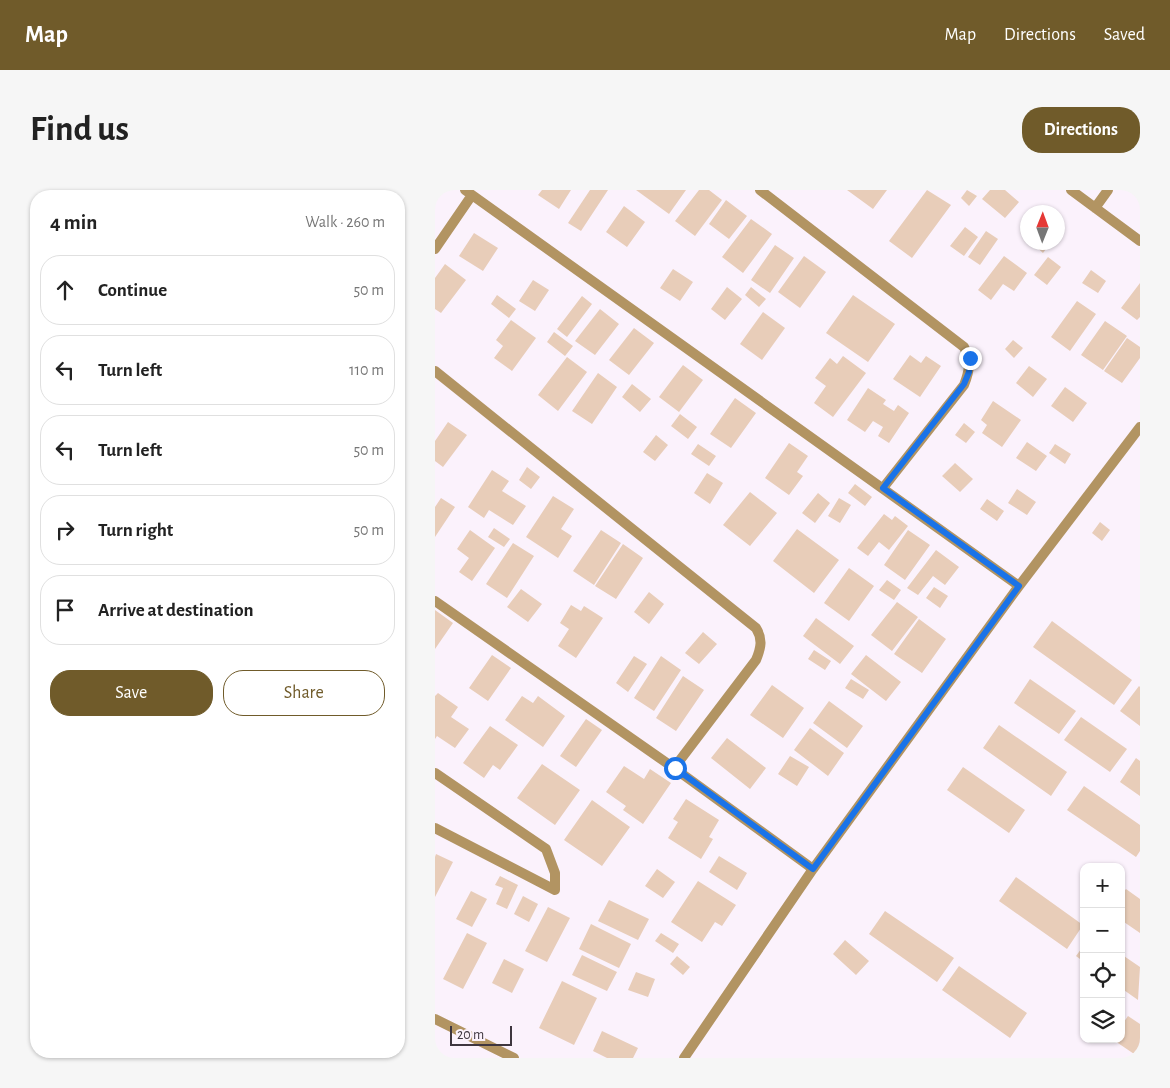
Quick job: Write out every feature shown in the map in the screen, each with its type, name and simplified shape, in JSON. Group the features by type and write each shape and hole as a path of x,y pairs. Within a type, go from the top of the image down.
{"street":[{"path":"760,190 964,347 970,358 969,372 964,384 883,488"},
{"path":"1071,190 1140,241"},
{"path":"1095,208 1108,190"},
{"path":"435,249 469,193 1019,586"},
{"path":"435,371 755,628 761,636 761,649 756,660 675,768"},
{"path":"684,1058 813,869 1019,586 1140,427"},
{"path":"435,601 675,768 813,869"},
{"path":"435,773 546,849 555,873 555,890 435,828"},
{"path":"435,1019 514,1058"}],"building":[{"path":"542,190 571,190 559,209 538,195"},
{"path":"590,190 608,190 581,231 568,223"},
{"path":"636,190 686,190 669,214"},
{"path":"699,190 709,190 722,200 695,236 675,221"},
{"path":"847,190 887,190 873,209"},
{"path":"927,190 951,205 912,258 889,241"},
{"path":"967,190 977,196 969,206 961,198"},
{"path":"990,190 1005,190 1019,202 1005,218 982,199"},
{"path":"726,200 747,216 729,239 709,224"},
{"path":"624,206 645,222 627,247 606,232"},
{"path":"751,219 772,234 743,273 722,257"},
{"path":"965,227 978,237 964,256 950,246"},
{"path":"986,231 998,239 980,265 968,257"},
{"path":"474,233 498,248 483,271 459,256"},
{"path":"775,245 794,258 770,293 751,280"},
{"path":"804,256 826,272 800,308 778,292"},
{"path":"1004,256 1027,273 1014,291 1003,284 991,300 978,290"},
{"path":"1048,257 1061,267 1047,285 1034,275"},
{"path":"445,264 466,280 441,313 435,309 435,278"},
{"path":"673,269 693,282 680,301 660,288"},
{"path":"1091,270 1106,281 1098,293 1082,283"},
{"path":"533,280 549,290 535,311 519,301"},
{"path":"1140,283 1140,317 1137,320 1121,308"},
{"path":"727,287 742,299 725,320 711,309"},
{"path":"751,287 766,299 759,307 745,295"},
{"path":"497,295 516,309 509,318 491,304"},
{"path":"853,295 895,324 868,362 826,333"},
{"path":"582,296 592,304 567,337 557,329"},
{"path":"1077,301 1096,314 1070,351 1051,337"},
{"path":"600,309 619,324 595,355 575,341"},
{"path":"763,312 785,328 762,360 740,344"},
{"path":"511,320 536,338 512,371 494,358 503,346 496,340"},
{"path":"1105,321 1127,336 1103,370 1081,355"},
{"path":"634,328 654,343 629,375 609,360"},
{"path":"554,332 573,346 565,356 547,342"},
{"path":"1127,338 1140,347 1140,358 1122,383 1104,371"},
{"path":"1013,340 1023,348 1014,358 1005,349"},
{"path":"910,355 921,363 926,356 941,366 920,397 893,379"},
{"path":"843,356 866,373 833,417 814,403 826,386 815,378 830,358 837,364"},
{"path":"567,357 587,372 558,411 538,395"},
{"path":"683,365 703,380 679,412 659,397"},
{"path":"1029,366 1047,379 1033,397 1016,383"},
{"path":"598,373 617,387 592,424 572,411"},
{"path":"632,384 651,399 640,412 622,397"},
{"path":"1065,387 1087,403 1073,422 1051,406"},
{"path":"868,388 886,400 883,404 894,411 898,405 909,413 889,443 878,436 883,427 873,421 865,432 847,420"},
{"path":"735,398 756,413 731,448 710,434"},
{"path":"993,401 1021,420 1002,447 982,433 987,425 981,420"},
{"path":"680,414 697,427 688,439 671,426"},
{"path":"448,422 467,435 443,467 435,461 435,441"},
{"path":"964,423 975,432 966,443 955,435"},
{"path":"656,435 668,445 655,461 643,452"},
{"path":"1027,442 1047,456 1036,471 1016,458"},
{"path":"789,443 808,456 797,472 803,476 789,495 765,478"},
{"path":"698,444 716,456 709,466 691,454"},
{"path":"1055,444 1071,454 1065,464 1049,453"},
{"path":"955,463 973,479 960,492 942,476"},
{"path":"527,467 540,477 531,489 519,480"},
{"path":"492,470 509,481 502,491 526,506 513,525 489,510 484,518 468,507"},
{"path":"707,473 723,483 710,504 694,493"},
{"path":"855,484 872,497 865,506 848,493"},
{"path":"1017,489 1036,502 1027,515 1008,503"},
{"path":"750,492 777,513 750,546 723,525"},
{"path":"818,493 830,503 815,523 802,513"},
{"path":"553,496 574,509 561,529 572,536 558,558 526,537"},
{"path":"441,498 455,507 435,537 435,507"},
{"path":"839,498 851,505 840,523 828,516"},
{"path":"987,499 1004,511 997,521 980,509"},
{"path":"884,514 892,520 895,516 908,526 889,550 879,542 868,556 857,548"},
{"path":"1100,522 1110,530 1102,541 1092,533"},
{"path":"494,528 510,539 504,547 488,537"},
{"path":"797,529 839,560 814,593 773,561"},
{"path":"470,530 495,548 472,581 459,572 469,558 457,549"},
{"path":"601,530 621,543 594,585 573,571"},
{"path":"908,530 930,545 905,580 884,565"},
{"path":"513,543 534,556 507,598 486,584"},
{"path":"623,544 643,558 616,599 595,586"},
{"path":"936,550 959,567 945,585 933,576 918,595 907,588"},
{"path":"849,568 874,586 849,621 824,603"},
{"path":"887,580 901,590 894,600 879,590"},
{"path":"934,587 948,596 940,608 926,598"},
{"path":"521,589 542,604 528,622 507,607"},
{"path":"649,592 664,604 649,624 634,612"},
{"path":"897,602 918,617 892,651 871,635"},
{"path":"571,605 581,611 584,606 603,618 576,658 558,646 569,629 560,623"},
{"path":"435,610 453,623 435,649"},
{"path":"816,618 854,646 840,664 803,636"},
{"path":"919,619 946,639 922,673 894,654"},
{"path":"1052,621 1132,680 1114,705 1033,647"},
{"path":"703,632 717,644 699,664 685,653"},
{"path":"814,650 831,661 825,670 808,659"},
{"path":"492,655 511,668 488,701 469,688"},
{"path":"866,655 901,682 886,701 851,674"},
{"path":"634,656 647,664 628,692 616,683"},
{"path":"661,656 681,670 654,711 634,698"},
{"path":"683,676 704,690 676,731 656,718"},
{"path":"851,679 869,690 863,699 845,688"},
{"path":"1030,679 1076,711 1059,734 1014,703"},
{"path":"772,685 804,708 783,738 750,715"},
{"path":"1140,687 1140,726 1120,711"},
{"path":"438,693 458,707 451,717 469,729 455,748 437,736 435,739 435,696"},
{"path":"522,696 533,703 538,696 565,716 543,747 505,720"},
{"path":"829,701 863,726 847,748 813,723"},
{"path":"1081,717 1127,749 1110,772 1064,740"},
{"path":"586,719 602,730 576,767 560,756"},
{"path":"999,725 1067,772 1051,796 983,748"},
{"path":"490,726 518,745 500,770 493,765 484,778 463,763"},
{"path":"810,728 844,753 828,776 794,750"},
{"path":"727,738 766,768 750,789 711,758"},
{"path":"790,756 809,767 797,786 778,774"},
{"path":"1136,758 1140,761 1140,796 1120,782"},
{"path":"542,764 580,790 555,825 517,798"},
{"path":"624,766 644,779 650,769 671,783 643,824 623,810 626,806 606,792"},
{"path":"963,767 1025,810 1009,833 947,790"},
{"path":"1084,786 1140,825 1140,851 1136,857 1067,810"},
{"path":"686,799 719,820 709,837 713,839 701,859 668,838 678,822 673,819"},
{"path":"592,800 630,827 602,866 564,840"},
{"path":"436,854 453,862 435,897 435,857"},
{"path":"719,856 747,873 737,890 709,872"},
{"path":"657,869 675,882 663,898 645,886"},
{"path":"500,876 518,885 507,909 496,904 503,888 495,885"},
{"path":"1016,877 1080,923 1080,930 1067,949 999,901"},
{"path":"698,881 736,905 722,926 715,922 702,942 671,922"},
{"path":"1126,889 1140,899 1140,933 1125,923"},
{"path":"471,891 487,899 472,927 456,919"},
{"path":"523,896 538,904 529,922 514,914"},
{"path":"609,900 649,919 638,940 598,921"},
{"path":"548,907 570,918 547,962 525,951"},
{"path":"885,911 954,958 937,982 869,934"},
{"path":"591,924 631,944 619,968 579,949"},
{"path":"467,933 487,943 463,989 443,979"},
{"path":"661,933 679,944 673,953 655,941"},
{"path":"845,940 869,961 856,975 833,954"},
{"path":"1080,950 1080,959 1076,956"},
{"path":"582,955 617,972 607,991 572,975"},
{"path":"677,956 690,967 683,975 670,964"},
{"path":"1125,957 1140,967 1138,1000 1125,991"},
{"path":"504,959 524,969 512,993 492,983"},
{"path":"959,966 1027,1013 1010,1038 942,990"},
{"path":"636,972 655,979 648,997 628,990"},
{"path":"562,981 597,998 574,1045 539,1028"},
{"path":"1128,1016 1140,1024 1140,1058 1118,1043 1125,1043 1125,1020"},
{"path":"602,1031 638,1048 633,1058 607,1058 593,1051"}],"route":[{"path":"675,768 813,869 1019,586 883,488 964,384 969,372 970,358"}]}
